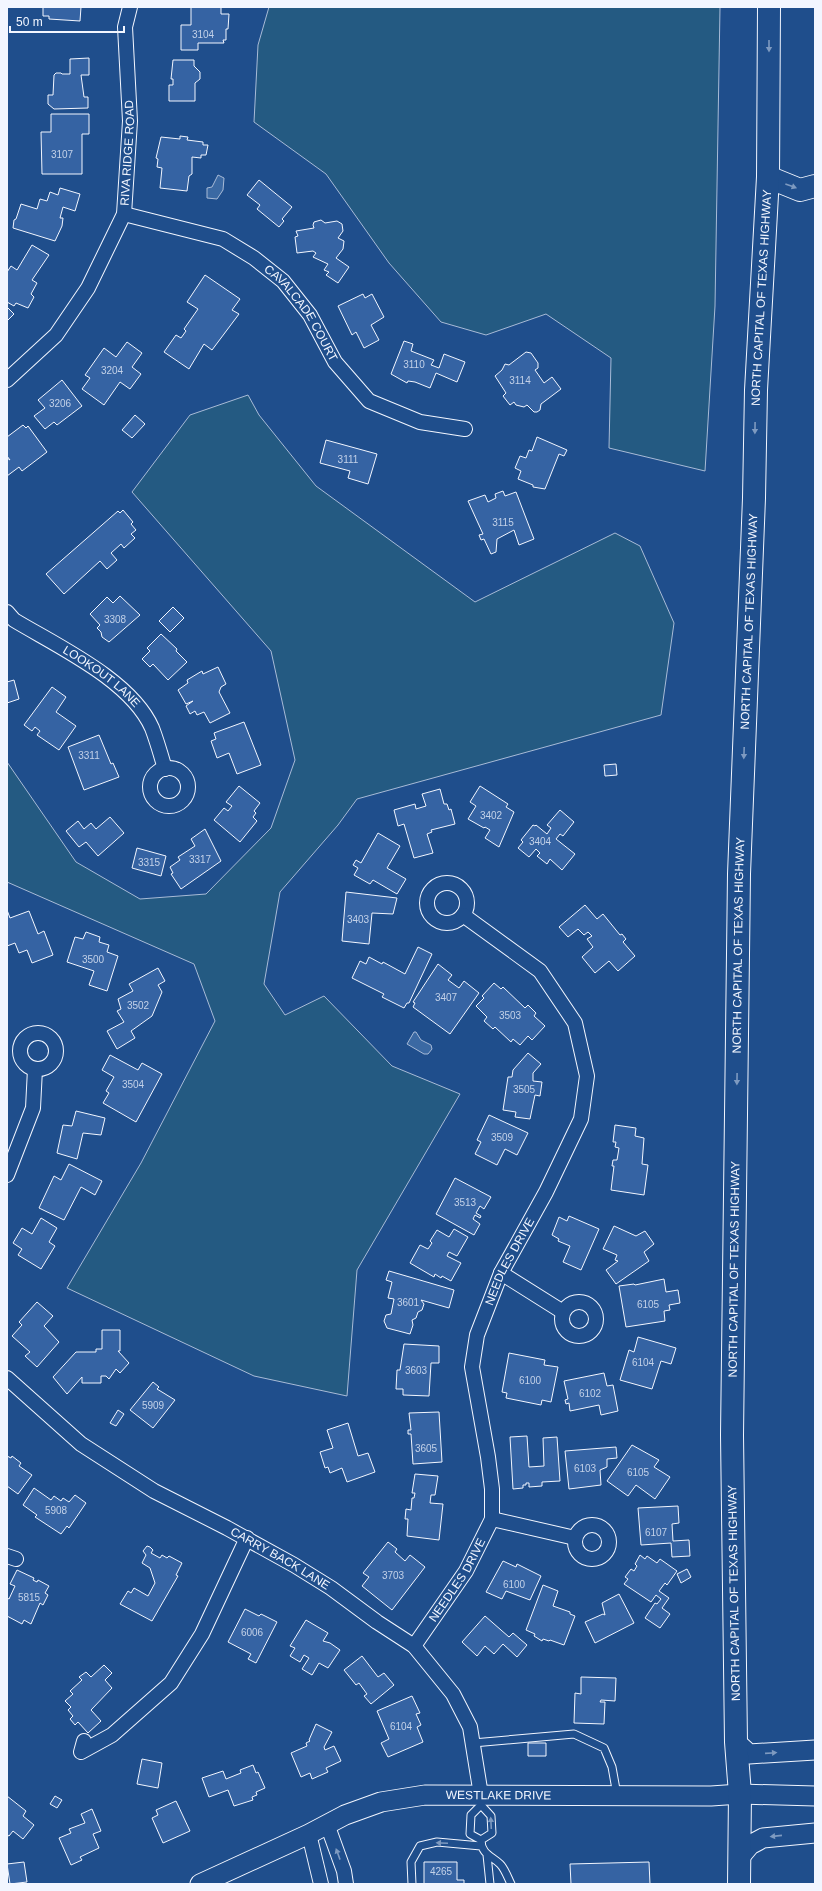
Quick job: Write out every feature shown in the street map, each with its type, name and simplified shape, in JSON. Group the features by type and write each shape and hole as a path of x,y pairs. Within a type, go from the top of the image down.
{"highway":[{"name":"NORTH CAPITAL OF TEXAS HIGHWAY","path":"739,1884 740,1794 736,1742 732,1435 739,874 754,498 756,390 759,360 768,177 769,7"},
{"path":"768,177 800,190 815,186"}],"street":[{"name":"RIVA RIDGE ROAD","path":"7,380 56,335 88,288 124,214 130,121 125,27 130,7"},
{"name":"CAVALCADE COURT","path":"124,214 223,239 248,254 283,281 310,316 334,362 370,401 420,422 465,429"},
{"name":"LOOKOUT LANE","path":"7,612 14,620 103,672 136,704 151,727 165,769"},
{"name":"NEEDLES DRIVE","path":"414,1646 466,1571 492,1519 492,1489 488,1457 472,1367 477,1335 501,1273 546,1192 582,1119 587,1076 575,1023 540,971 463,915"},
{"path":"7,1175 33,1108 35,1068"},
{"path":"501,1273 563,1312"},
{"name":"CARRY BACK LANE","path":"7,1378 81,1444 154,1491 247,1538 331,1588 377,1622 414,1646 453,1694 470,1727 474,1743 481,1800"},
{"path":"492,1519 575,1538"},
{"path":"84,1741 81,1752 112,1735 171,1683 202,1634 247,1538"},
{"path":"736,1742 749,1754 815,1750"},
{"name":"WESTLAKE DRIVE","path":"200,1884 309,1834 345,1815 382,1802 425,1795 481,1800 617,1796 711,1796 740,1794 815,1796"},
{"path":"327,1824 344,1871 346,1884"},
{"path":"739,1858 750,1845 763,1838 815,1833"},
{"path":"309,1834 321,1884"}],"lane":[{"path":"474,1743 574,1734 604,1748 612,1767 617,1796"},
{"path":"412,1884 411,1862 420,1846 437,1842 481,1843 492,1833 491,1816 481,1800 471,1815 470,1834 481,1843 487,1855 490,1884"},
{"path":"487,1855 500,1864 511,1884"}],"shaded area":[{"path":"269,7 720,7 715,306 705,471 609,448 611,358 546,314 486,335 441,322 389,263 326,174 254,122 258,45"},
{"path":"218,175 224,178 223,190 217,199 207,198 207,188 212,187"},
{"path":"248,395 259,415 316,486 475,602 615,533 640,546 674,623 661,715 357,799 338,825 280,892 264,984 285,1015 324,996 392,1066 460,1094 357,1270 347,1396 254,1376 67,1288 141,1163 215,1021 194,964 7,882 7,762 76,862 140,899 206,894 271,828 295,760 271,651 132,492 190,415"},
{"path":"414,1032 416,1032 421,1040 431,1045 432,1049 428,1054 424,1054 407,1044"}],"building":[{"path":"43,7 81,7 80,21 49,19 49,16 43,16"},
{"path":"191,7 221,7 221,14 229,14 228,29 226,29 226,40 223,40 224,43 198,43 198,50 181,50 181,25 191,25"},
{"path":"89,58 89,75 81,75 84,97 88,97 88,108 54,109 48,104 48,95 53,95 54,75 56,73 70,74 70,59"},
{"path":"173,60 194,60 194,66 200,72 200,79 195,83 195,101 169,101 169,85 173,85 173,79 171,79"},
{"path":"51,114 89,114 89,134 82,134 82,174 42,174 41,132 51,132"},
{"path":"180,136 188,137 187,140 203,142 203,145 208,145 206,155 201,155 201,158 192,157 192,174 189,176 187,191 160,188 162,168 157,167 158,159 156,158 161,137 180,139"},
{"path":"259,180 292,207 282,219 284,221 279,227 257,209 260,205 247,195"},
{"path":"60,188 80,194 75,211 63,207 60,218 63,218 62,226 55,241 13,228 14,220 16,219 21,204 37,209 40,199 47,201 50,192 58,195"},
{"path":"321,220 325,223 337,221 342,224 343,231 338,238 344,241 343,249 336,258 349,267 338,283 326,275 329,272 324,270 328,264 313,257 316,253 313,251 297,253 295,237 298,236 296,231 314,228 314,222"},
{"path":"32,245 49,255 32,280 37,283 31,294 34,297 28,308 16,303 14,306 7,302 7,272 11,266 17,270"},
{"path":"205,275 240,299 232,310 239,314 212,350 204,344 189,369 164,352 176,335 181,338 186,331 184,329 198,309 187,302"},
{"path":"363,294 365,298 372,294 384,317 371,325 379,340 364,348 356,332 352,335 338,306"},
{"path":"7,307 14,314 7,321"},
{"path":"404,341 413,344 411,351 434,360 431,365 439,368 444,354 465,362 457,382 436,373 430,388 415,382 408,381 407,383 391,374"},
{"path":"127,342 142,353 132,367 141,374 130,389 120,382 104,405 82,389 90,378 85,375 104,348 116,357"},
{"path":"526,352 531,353 538,363 538,368 535,370 544,383 552,377 561,389 541,404 540,410 537,412 534,412 527,405 524,407 516,405 514,402 510,405 503,396 506,393 495,376 502,370 505,364 509,365"},
{"path":"62,380 82,406 57,425 54,422 45,429 34,416 45,408 38,400"},
{"path":"135,415 145,424 132,438 122,430"},
{"path":"23,425 26,428 28,426 47,452 22,471 19,467 7,476 7,458 10,460 7,456 7,437"},
{"path":"537,437 567,450 564,456 559,454 545,489 533,487 533,485 518,479 521,471 515,468 520,456 526,458 529,450 532,451"},
{"path":"326,440 377,454 368,484 348,478 350,471 320,463"},
{"path":"503,491 505,496 516,492 534,539 519,545 514,530 497,539 496,552 491,554 484,539 481,540 479,535 483,534 468,501 485,495 488,502 496,498 495,494"},
{"path":"123,510 133,522 131,524 136,530 131,534 135,538 124,548 121,544 111,553 117,560 107,569 100,561 64,594 46,574 118,511 120,513"},
{"path":"120,596 140,615 109,642 102,637 101,632 97,628 100,625 90,614 107,597 113,603"},
{"path":"173,607 184,618 170,632 159,621"},
{"path":"161,634 177,649 176,651 187,662 168,680 153,664 150,667 142,659 150,651 147,648"},
{"path":"218,667 226,684 221,687 219,692 230,713 210,723 204,712 197,715 195,711 190,714 186,706 193,701 186,704 178,690 188,683 187,680 202,671 203,674"},
{"path":"14,680 19,699 7,703 7,682"},
{"path":"52,687 66,697 56,712 76,726 59,750 37,735 40,731 35,727 32,731 24,725"},
{"path":"244,722 261,765 237,774 229,753 217,758 211,741 216,739 214,733"},
{"path":"99,735 111,764 113,763 119,777 84,790 68,747"},
{"path":"616,764 617,775 605,776 604,765"},
{"path":"239,786 260,803 254,811 256,813 253,817 257,821 240,842 214,820 224,808 228,811 232,806 226,802"},
{"path":"480,786 508,804 506,807 514,812 499,847 485,838 490,830 468,819 476,806 470,802"},
{"path":"440,789 444,804 447,804 449,810 451,809 455,824 431,830 432,832 427,834 433,853 414,858 404,824 398,826 394,810 415,804 416,809 426,806 422,794"},
{"path":"560,810 574,822 563,836 560,834 556,839 575,854 562,870 550,859 547,864 537,856 540,853 536,849 529,857 518,848 523,842 521,840 533,825 536,825 547,834 551,828 547,825"},
{"path":"110,817 124,833 98,856 86,842 79,847 66,831 78,821 84,829 91,823 96,829"},
{"path":"205,829 221,861 181,889 171,874 173,873 170,867 180,860 178,857 195,846 191,839"},
{"path":"378,833 400,846 387,868 406,879 397,894 373,880 370,884 354,875 358,868 353,865 356,860 361,863"},
{"path":"137,848 166,856 161,876 132,868"},
{"path":"346,892 397,898 393,914 372,913 369,944 342,941"},
{"path":"585,905 597,919 603,914 620,935 622,934 626,939 623,942 635,956 618,971 609,961 595,973 582,957 593,947 587,939 592,936 588,932 584,935 578,929 568,937 559,927"},
{"path":"7,910 10,918 29,911 38,934 44,931 53,955 32,963 27,950 19,953 15,943 7,946"},
{"path":"86,932 100,937 99,942 109,945 107,952 118,956 107,991 89,985 94,971 67,962 75,937 83,939"},
{"path":"418,947 432,954 409,1003 407,1003 404,1008 382,997 384,994 352,978 360,961 366,964 369,957 382,964 383,962 405,974"},
{"path":"438,964 452,975 448,980 459,988 464,981 479,993 450,1034 413,1007 415,1003 413,1002"},
{"path":"158,968 165,981 158,985 162,992 152,1016 131,1031 135,1038 117,1049 107,1031 124,1022 117,1011 121,1009 118,999 133,991 129,984"},
{"path":"494,983 501,989 503,987 525,1008 528,1005 536,1013 534,1016 545,1026 532,1040 528,1036 520,1045 513,1039 511,1042 495,1027 493,1029 484,1021 487,1017 476,1006 484,998 482,996"},
{"path":"528,1053 541,1064 533,1073 533,1081 542,1082 540,1096 535,1095 530,1119 515,1117 516,1112 503,1110 508,1077 512,1077 513,1070"},
{"path":"110,1055 138,1070 142,1063 162,1074 136,1122 103,1103 109,1093 106,1091 114,1077 102,1070"},
{"path":"76,1111 105,1118 101,1135 83,1133 77,1159 57,1153 63,1125 72,1126"},
{"path":"489,1115 528,1133 517,1155 505,1149 497,1165 475,1154 481,1142 477,1140"},
{"path":"615,1125 636,1128 635,1136 644,1138 642,1164 648,1165 644,1195 611,1190 614,1166 612,1166 613,1160 617,1160 619,1148 615,1147 616,1142 613,1142"},
{"path":"69,1164 102,1181 95,1195 81,1187 64,1220 39,1208 54,1176 61,1180"},
{"path":"455,1178 491,1197 484,1209 480,1206 476,1213 481,1216 480,1218 475,1215 473,1219 480,1224 474,1235 436,1214"},
{"path":"569,1216 599,1229 581,1270 563,1262 570,1246 558,1241 559,1239 552,1235 559,1217 567,1221"},
{"path":"41,1218 57,1228 49,1242 55,1246 41,1269 18,1255 22,1249 13,1243 22,1228 32,1234"},
{"path":"614,1226 636,1236 645,1231 654,1244 644,1252 649,1261 616,1284 606,1270 618,1261 615,1260 617,1255 603,1249"},
{"path":"454,1229 468,1237 457,1256 449,1252 447,1256 461,1263 451,1281 442,1276 441,1278 435,1274 434,1277 410,1263 420,1245 428,1249 432,1243 430,1241 437,1230 449,1237"},
{"path":"389,1271 454,1290 449,1308 421,1300 424,1304 422,1310 418,1312 416,1318 412,1320 413,1325 410,1334 387,1328 384,1321 386,1315 391,1314 394,1299 388,1298 392,1282 386,1280"},
{"path":"664,1279 666,1292 678,1290 680,1303 669,1305 670,1310 664,1311 665,1321 626,1327 619,1286 635,1285"},
{"path":"37,1302 53,1316 44,1326 59,1342 37,1367 25,1356 30,1352 12,1336 22,1325 19,1322"},
{"path":"102,1330 120,1330 120,1351 118,1351 129,1363 120,1373 116,1369 109,1379 106,1376 101,1376 101,1383 82,1383 82,1377 67,1394 53,1377 76,1352 96,1352 96,1349 102,1349"},
{"path":"638,1337 676,1348 671,1364 661,1361 652,1389 620,1380 629,1350 634,1352"},
{"path":"404,1344 439,1346 439,1363 431,1363 429,1396 403,1395 403,1389 396,1389 397,1370 400,1370"},
{"path":"509,1353 545,1360 544,1365 558,1367 551,1402 542,1400 541,1405 506,1398 507,1393 502,1392"},
{"path":"604,1373 607,1386 613,1385 618,1411 601,1415 599,1405 570,1411 569,1403 566,1404 565,1400 568,1399 564,1381"},
{"path":"153,1382 159,1387 157,1389 175,1400 153,1428 130,1410"},
{"path":"118,1410 124,1414 116,1426 110,1423"},
{"path":"439,1412 442,1462 413,1464 411,1434 408,1434 408,1430 411,1430 409,1413"},
{"path":"348,1423 358,1456 368,1453 375,1472 347,1482 342,1468 330,1473 328,1467 325,1468 320,1452 333,1448 327,1430"},
{"path":"527,1436 529,1467 544,1466 543,1438 557,1437 560,1481 542,1482 542,1486 529,1487 529,1483 526,1483 526,1485 523,1485 523,1488 513,1489 510,1437"},
{"path":"632,1445 659,1460 654,1467 670,1477 655,1499 636,1485 628,1496 607,1481"},
{"path":"616,1447 617,1458 607,1459 607,1467 600,1470 601,1485 569,1489 565,1451"},
{"path":"7,1456 11,1458 12,1456 21,1463 19,1466 32,1475 18,1494 7,1486"},
{"path":"415,1474 438,1476 435,1495 431,1495 430,1503 443,1504 439,1540 407,1536 408,1519 405,1519 406,1509 411,1510 412,1498 414,1498 415,1493 412,1493"},
{"path":"34,1488 51,1500 54,1496 61,1501 63,1498 69,1502 75,1495 86,1503 69,1528 67,1526 61,1534 35,1517 37,1515 23,1505"},
{"path":"678,1506 679,1523 672,1524 673,1541 689,1540 690,1556 672,1557 671,1543 641,1545 638,1508"},
{"path":"388,1542 397,1549 395,1552 405,1561 410,1555 425,1567 392,1610 362,1586 369,1577 363,1573"},
{"path":"147,1546 153,1550 151,1553 160,1558 162,1555 167,1558 169,1556 182,1563 176,1575 178,1576 152,1621 120,1604 128,1591 131,1593 134,1588 148,1596 155,1583 150,1568 142,1563 146,1555 143,1551"},
{"path":"640,1555 645,1559 647,1556 657,1563 660,1559 677,1571 667,1585 665,1583 659,1591 669,1598 662,1608 670,1614 660,1628 645,1618 655,1603 657,1604 661,1599 656,1595 651,1602 624,1584 628,1579 625,1577 631,1569 634,1571 637,1566 635,1564"},
{"path":"503,1561 516,1567 517,1564 541,1576 530,1600 506,1591 502,1599 486,1592"},
{"path":"687,1569 691,1577 681,1583 677,1574"},
{"path":"17,1570 34,1578 33,1580 37,1582 38,1580 49,1586 45,1593 48,1595 43,1605 40,1603 31,1624 24,1620 22,1624 7,1616 7,1598 9,1599 15,1586 10,1584"},
{"path":"543,1585 558,1591 553,1606 570,1612 570,1614 575,1616 564,1645 550,1640 543,1639 542,1641 534,1636 535,1634 526,1630"},
{"path":"619,1594 634,1623 595,1643 585,1622 603,1614 605,1615 602,1603"},
{"path":"245,1609 259,1616 261,1614 277,1622 256,1663 248,1659 251,1654 228,1642"},
{"path":"485,1616 509,1637 513,1633 527,1645 517,1657 503,1644 494,1654 485,1646 477,1656 462,1642"},
{"path":"306,1620 328,1633 323,1641 330,1643 340,1650 328,1668 319,1663 312,1675 302,1669 309,1658 304,1655 300,1662 290,1656 295,1648 290,1646"},
{"path":"362,1656 378,1677 384,1673 394,1685 371,1704 364,1696 367,1694 359,1683 356,1685 344,1670"},
{"path":"104,1665 112,1673 105,1680 112,1688 91,1710 101,1721 88,1733 78,1722 75,1725 70,1719 73,1716 68,1710 71,1707 65,1701 73,1694 70,1691 82,1680 79,1677 86,1672 91,1677"},
{"path":"581,1677 616,1678 615,1701 601,1700 600,1702 605,1702 604,1724 574,1723 575,1693 581,1694"},
{"path":"412,1696 420,1713 416,1714 421,1725 417,1727 423,1742 388,1757 381,1743 389,1739 377,1711"},
{"path":"316,1724 332,1732 324,1747 325,1750 334,1746 341,1761 326,1768 328,1772 312,1779 310,1773 301,1777 291,1753 307,1746 306,1743 310,1741 309,1740"},
{"path":"528,1743 546,1743 546,1756 528,1756"},
{"path":"142,1759 162,1763 158,1788 137,1784"},
{"path":"253,1765 265,1788 256,1792 257,1795 252,1797 253,1800 234,1806 228,1790 209,1797 202,1778 223,1771 226,1779 241,1773 240,1770"},
{"path":"7,1796 26,1811 23,1816 34,1825 23,1839 13,1831 9,1836 7,1835"},
{"path":"55,1796 62,1800 57,1808 50,1804"},
{"path":"176,1801 190,1831 163,1843 152,1818 158,1815 156,1810"},
{"path":"92,1809 101,1831 93,1834 99,1848 80,1857 82,1860 71,1865 59,1838 71,1833 69,1829 85,1823 81,1814"},
{"path":"24,1862 27,1882 10,1884 7,1864"},
{"path":"424,1862 457,1862 457,1880 464,1880 464,1884 424,1884"},
{"path":"649,1862 650,1884 571,1884 570,1864"}]}
